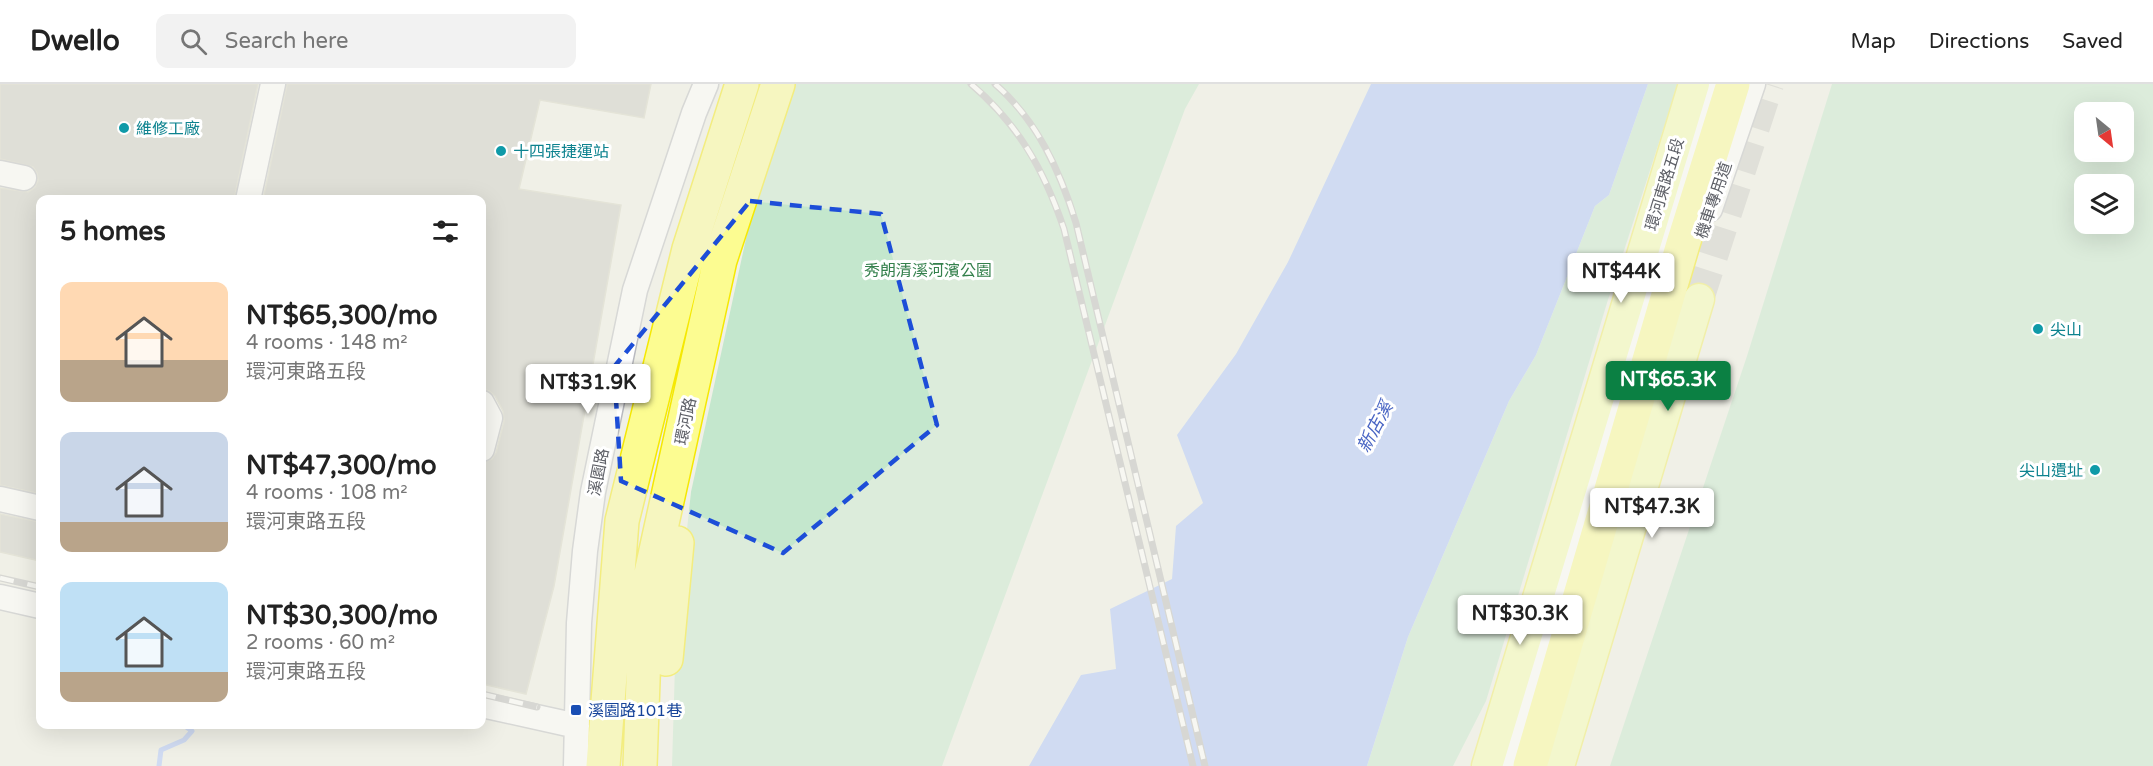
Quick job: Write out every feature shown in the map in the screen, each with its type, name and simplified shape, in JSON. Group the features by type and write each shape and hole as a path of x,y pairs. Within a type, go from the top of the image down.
{"highway":[{"path":"603,766 622,521 689,249 742,84"},
{"name":"環河路","path":"640,766 646,596 720,260 778,84"},
{"path":"1519,766 1564,606 1721,84"},
{"path":"1530,766 1683,244 1734,84"},
{"path":"663,766 668,622 695,376"}],"main road":[{"name":"環河東路五段","path":"1487,766 1694,84"},
{"path":"1559,766 1700,299"}],"street":[{"path":"249,195 273,84"},
{"name":"溪園路","path":"576,766 579,623 585,551 598,469 635,290 694,112 706,84"},
{"name":"機車專用道","path":"1507,766 1613,400 1713,84"},
{"name":"機車專用道","path":"1543,766 1676,308 1754,84"},
{"path":"0,173 24,178"},
{"path":"486,410 490,418 486,434"},
{"path":"0,499 36,507"},
{"path":"0,597 36,605"},
{"path":"486,706 577,726"}],"highlighted area":[{"path":"750,201 881,214 937,425 783,553 621,481 614,367"}],"green space":[{"name":"秀朗清溪河濱公園","path":"791,84 1199,84 1185,109 942,766 672,766 676,631 691,492 762,165"},
{"path":"1648,84 1678,84 1607,303 1486,701 1453,766 1367,766 1408,637 1509,401 1536,355 1595,206 1609,195"},
{"path":"1832,84 2153,84 2153,766 1610,766 1747,356"}],"water":[{"name":"新店溪","path":"1371,84 1648,84 1609,195 1595,206 1536,355 1509,401 1408,637 1367,766 1029,766 1081,675 1116,669 1110,609 1172,579 1176,526 1203,503 1177,435 1236,354 1288,262"}],"building":[{"name":"維修工廠","path":"0,84 258,84 235,195 36,195 36,493 0,485 0,188 28,192 35,187 38,180 33,167 0,159"},
{"path":"287,84 651,84 644,118 540,100 519,189 621,205 554,586 526,694 486,685 486,461 492,459 496,453 504,421 503,411 495,396 486,390 486,195 264,195"},
{"path":"0,514 36,521 36,560 0,552"}],"waterway":[{"path":"159,766 161,750 184,740 192,731 189,729"}],"tunnel":[{"path":"1699,299 1769,84"}],"railway":[{"path":"971,84 1003,116 1028,150 1048,187 1064,229 1193,766"},
{"path":"995,84 1010,98 1035,130 1062,184 1076,223 1205,766"},
{"path":"0,578 36,586"},
{"path":"486,695 537,707"}],"place":[{"name":"維修工廠","path":"124,128"},
{"name":"十四張捷運站","path":"501,151"},
{"name":"尖山","path":"2038,329"},
{"name":"尖山遺址","path":"2095,470"},
{"name":"溪園路101巷","path":"576,710"}]}
